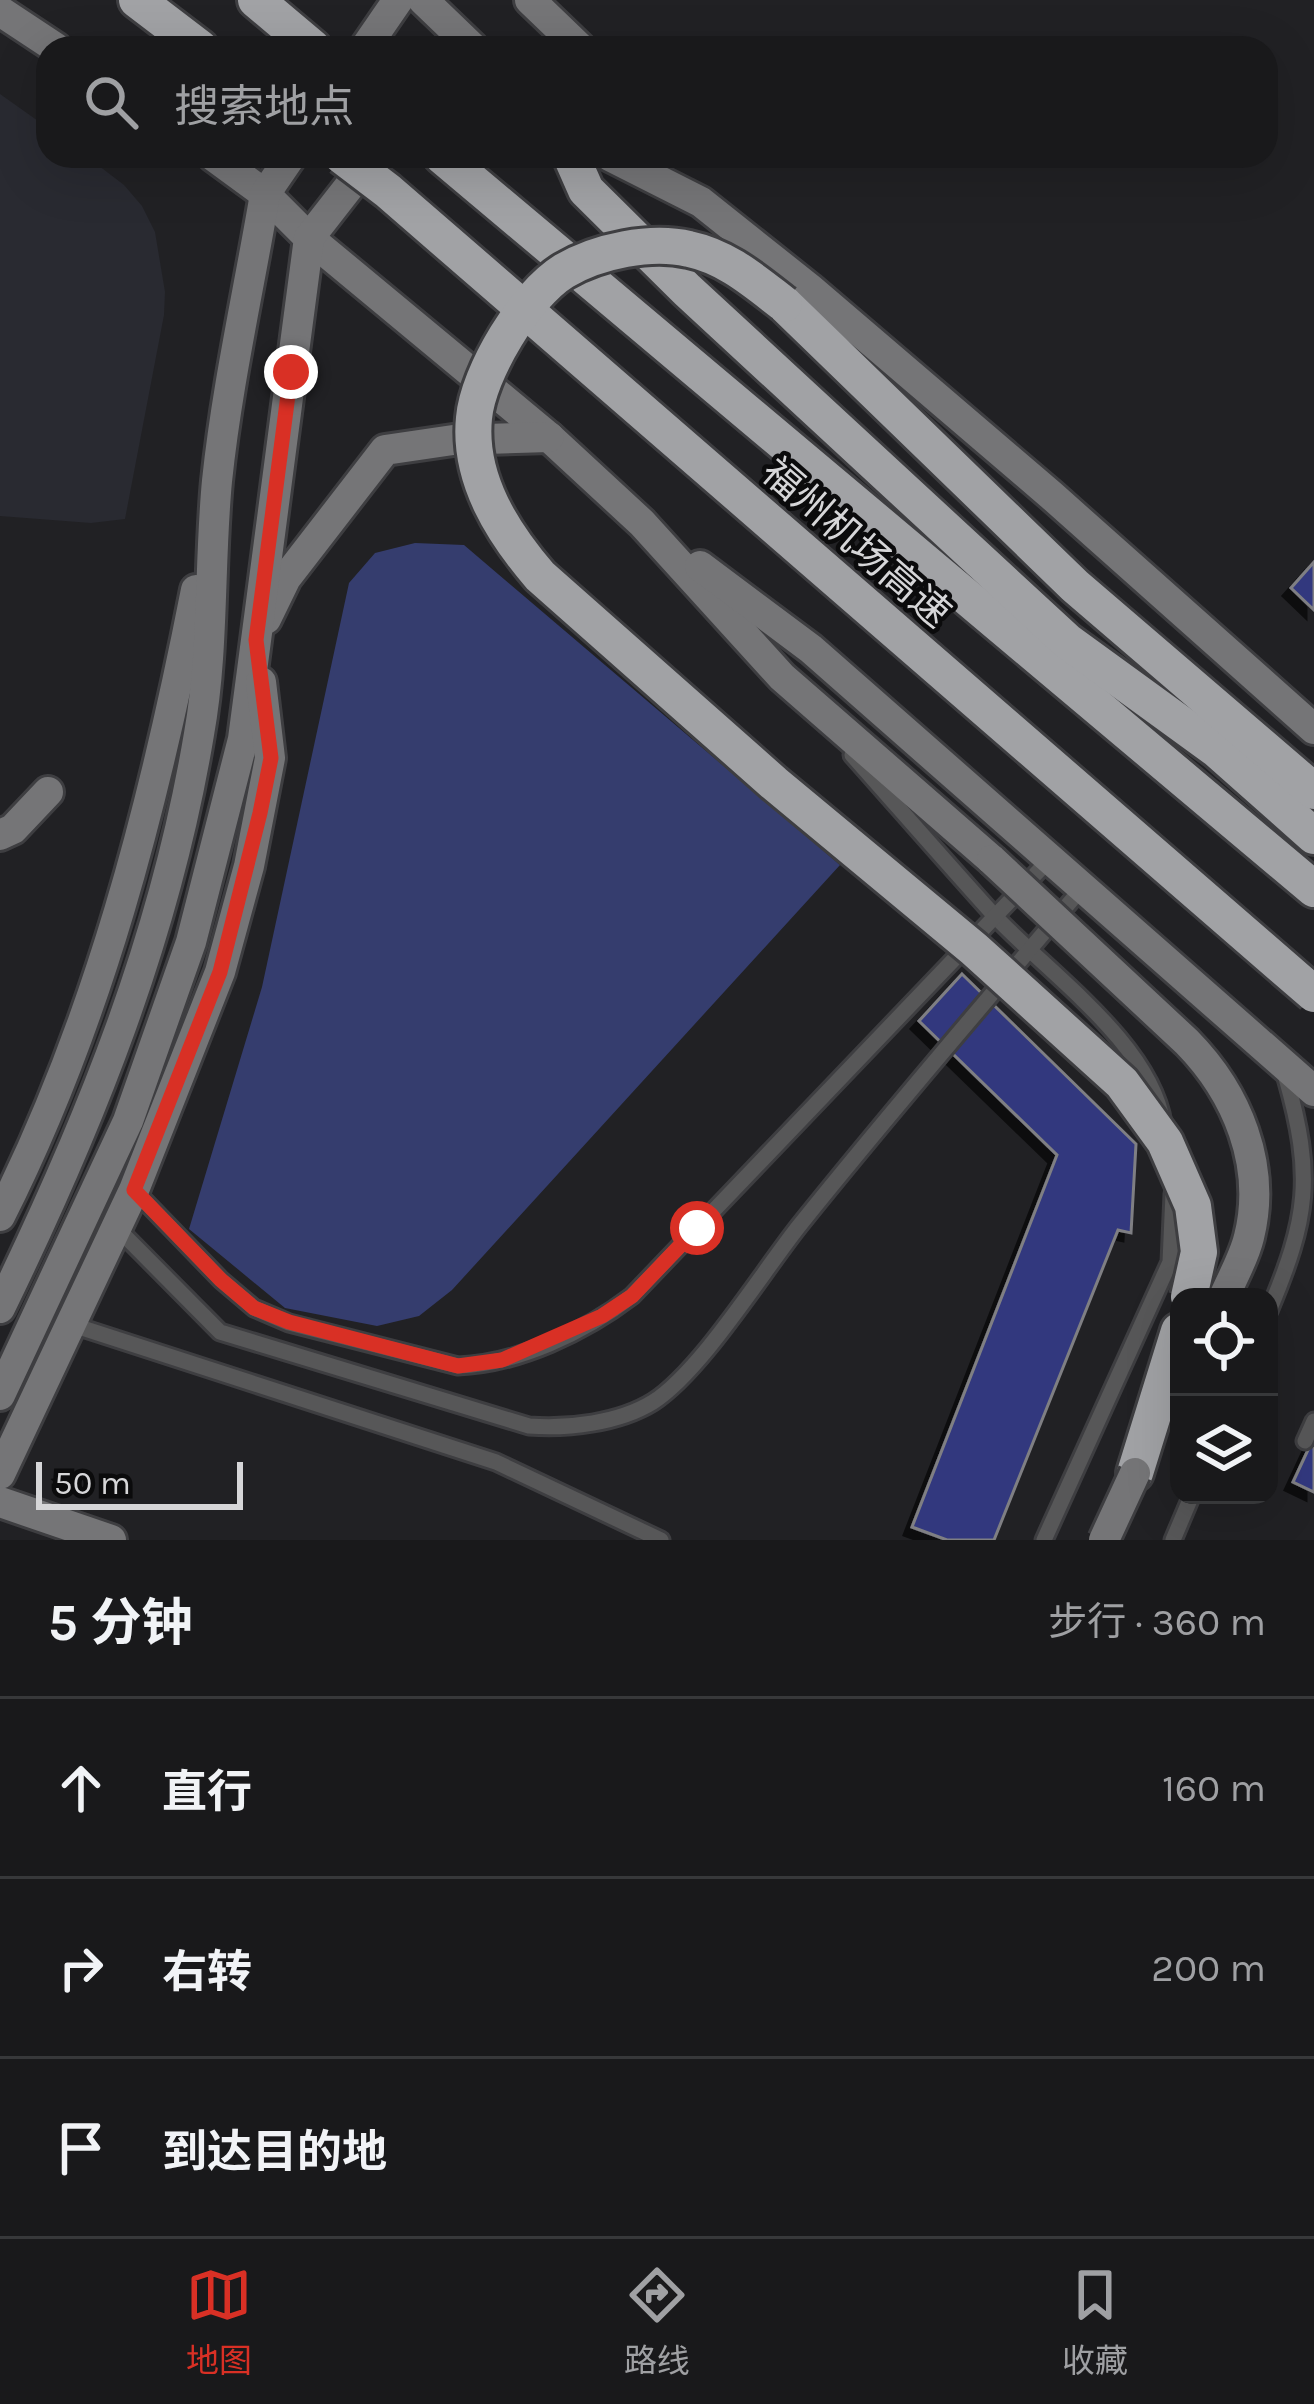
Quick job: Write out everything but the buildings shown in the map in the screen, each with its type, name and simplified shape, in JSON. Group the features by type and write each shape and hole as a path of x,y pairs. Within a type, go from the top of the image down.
{"highway":[{"path":"136,0 184,36"},
{"path":"256,0 299,36"},
{"name":"福州机场高速","path":"358,168 1314,994"},
{"name":"福州机场高速","path":"456,168 1314,889"},
{"path":"576,168 586,190 670,273 1050,625 1217,750 1314,836"},
{"path":"1192,1288 1199,1252 1193,1206 1165,1142 1122,1083 991,964 774,783 540,576 507,538 480,478 473,418 490,367 516,319 562,272 621,249 686,248 729,262 784,304 1075,586 1314,791"},
{"path":"1135,1473 1170,1360"}],"main road":[{"path":"373,36 398,0"},
{"path":"423,0 457,36"},
{"path":"530,0 568,36"},
{"path":"0,10 38,36"},
{"path":"229,168 549,437 642,523 782,676 992,860 1196,1051 1234,1103 1252,1171 1249,1238 1227,1288"},
{"path":"0,1216 65,1069 110,945 140,842 181,670 265,194 283,168"},
{"path":"0,1395 104,1178 171,1007 230,800 309,238 364,168"},
{"path":"654,168 809,288 1314,729"},
{"path":"0,1474 117,1228 203,1023 249,866 271,758 256,640 286,578 385,450 454,440 549,437"},
{"path":"0,1307 105,1077 175,854 205,689 218,478"},
{"path":"642,523 811,649 1314,1091"},
{"path":"0,835 13,830 47,793"},
{"path":"1104,1540 1177,1396"},
{"path":"0,1502 112,1540"}],"lane":[{"path":"782,676 996,917 1111,1028 1159,1100 1175,1204 1170,1262 1044,1540"},
{"path":"134,1190 221,1280 268,1315 438,1363 458,1366 502,1360 582,1327 632,1296 1049,860"},
{"path":"117,1228 220,1332 529,1426 552,1428 617,1416 650,1404 691,1368 816,1205 1082,889"},
{"path":"1275,1054 1304,1125 1314,1180 1310,1208 1278,1288"},
{"path":"70,1324 496,1462 661,1540"},
{"path":"1305,1441 1314,1420"},
{"path":"1173,1540 1188,1504"}],"shaded area":[{"path":"0,94 36,120 36,168 102,168 142,206 155,232 165,292 125,519 91,523 0,516"},
{"path":"415,543 464,545 840,865 452,1290 419,1316 377,1326 285,1308 189,1229 262,987 349,583 375,553"}],"route":[{"path":"291,372 256,640 271,758 220,972 134,1190 254,1308 289,1322 458,1366 482,1365 531,1350 616,1308 697,1228"}]}
